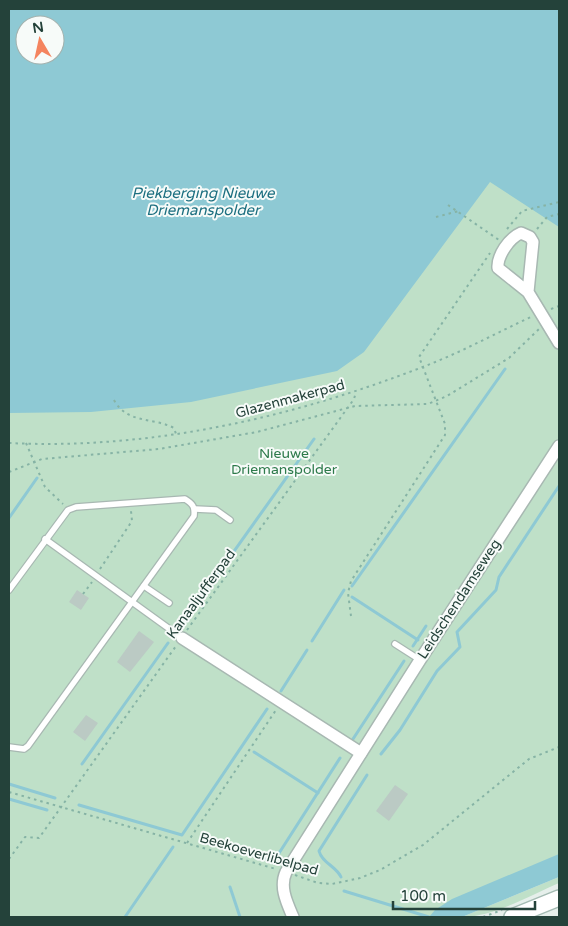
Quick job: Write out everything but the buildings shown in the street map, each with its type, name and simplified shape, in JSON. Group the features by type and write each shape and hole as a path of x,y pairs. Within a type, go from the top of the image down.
{"main road":[{"path":"512,917 559,898"},
{"path":"541,917 559,910"}],"street":[{"path":"528,292 533,242 530,236 520,233 506,246 498,258 498,268 528,292 559,343"},
{"name":"Leidschendamseweg","path":"286,872 361,752 559,446"},
{"path":"182,638 361,752"},
{"path":"286,872 282,878 283,888 293,917"}],"lane":[{"path":"9,590 68,510 76,507 185,499 192,503 195,509 194,516 28,746 24,750 9,747"},
{"path":"195,509 216,510 230,520"},
{"path":"45,540 182,638"},
{"path":"144,586 169,602"},
{"path":"395,644 420,660"}],"path":[{"path":"504,232 522,211 559,202"},
{"path":"448,205 506,246"},
{"path":"436,216 459,211"},
{"path":"530,236 547,217 559,214"},
{"path":"351,616 348,593 351,581 445,435 445,424 422,368 420,358 426,345 493,248"},
{"name":"Glazenmakerpad","path":"9,443 101,442 176,434 279,414 356,392 422,368 559,306"},
{"path":"9,472 34,462 61,456 129,452 257,432 355,406 414,406 436,402 509,358 548,323"},
{"name":"Kanaaljufferpad","path":"9,859 25,837 38,839 354,399 356,392"},
{"path":"114,400 118,407 132,418 169,425 174,428 176,434"},
{"path":"26,443 45,487 68,510"},
{"path":"83,594 132,521 130,502"},
{"path":"187,843 281,702"},
{"name":"Beekoeverlibelpad","path":"9,792 286,872 318,883 332,884 360,878 380,870 423,845 500,781 529,760 559,746"}],"green space":[{"name":"Nieuwe Driemanspolder","path":"9,9 559,9 559,868 438,917 9,917"},
{"path":"559,877 559,883 512,905 474,916 462,917"}],"water":[{"name":"Piekberging Nieuwe Driemanspolder","path":"9,9 559,9 559,227 490,182 364,352 337,371 191,402 91,412 9,413"},
{"path":"559,854 559,877 462,917 429,917 435,910 452,899"}],"waterway":[{"path":"352,586 505,369"},
{"path":"180,627 314,439"},
{"path":"9,518 37,478"},
{"path":"381,754 400,730 437,671 460,647 457,632 496,590 499,577 559,486"},
{"path":"312,641 344,590"},
{"path":"352,597 418,640"},
{"path":"413,646 426,626"},
{"path":"82,764 168,643"},
{"path":"281,691 307,650"},
{"path":"353,739 404,661"},
{"path":"79,805 182,835 267,709"},
{"path":"254,752 318,793"},
{"path":"201,841 274,861 340,758"},
{"path":"341,877 323,859 319,851 367,775"},
{"path":"9,784 55,798"},
{"path":"9,799 47,810"},
{"path":"125,917 173,847"},
{"path":"230,887 240,917"},
{"path":"344,891 429,917"}]}
